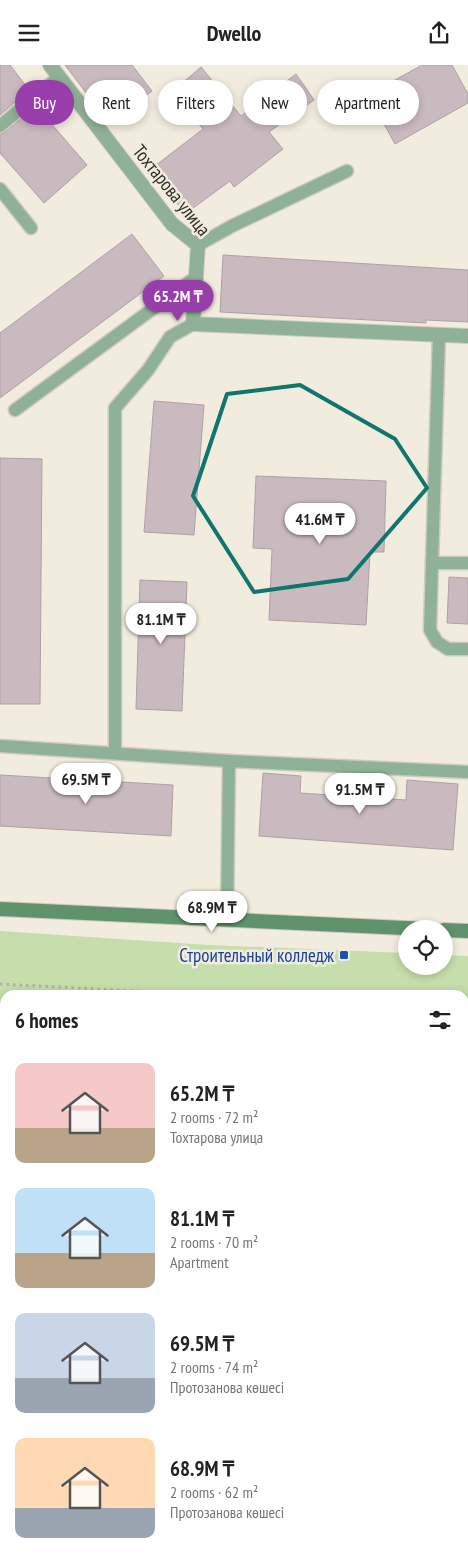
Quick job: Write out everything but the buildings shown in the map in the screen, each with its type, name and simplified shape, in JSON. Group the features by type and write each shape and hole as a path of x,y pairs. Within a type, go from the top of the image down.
{"main road":[{"path":"0,909 398,928"},
{"path":"453,930 468,931"}],"street":[{"name":"Тохтарова улица","path":"50,65 172,224 198,245 192,324"},
{"path":"192,324 468,336"}],"lane":[{"path":"0,126 59,77"},
{"path":"198,245 232,226 347,171"},
{"path":"0,189 31,228"},
{"path":"15,410 196,277"},
{"path":"115,753 115,409 148,370 170,337 192,324"},
{"path":"439,335 430,630 437,642 448,649 468,649"},
{"path":"432,563 468,563"},
{"path":"0,746 229,761 468,772"},
{"path":"227,919 229,761"}],"path":[{"path":"0,984 116,990"}],"highlighted area":[{"path":"300,385 395,439 427,488 348,579 254,592 193,496 227,394"}],"green space":[{"path":"0,931 208,945 398,953 398,975 453,975 453,955 468,956 468,990 0,990"}],"place":[{"name":"Строительный колледж","path":"344,955"}]}
